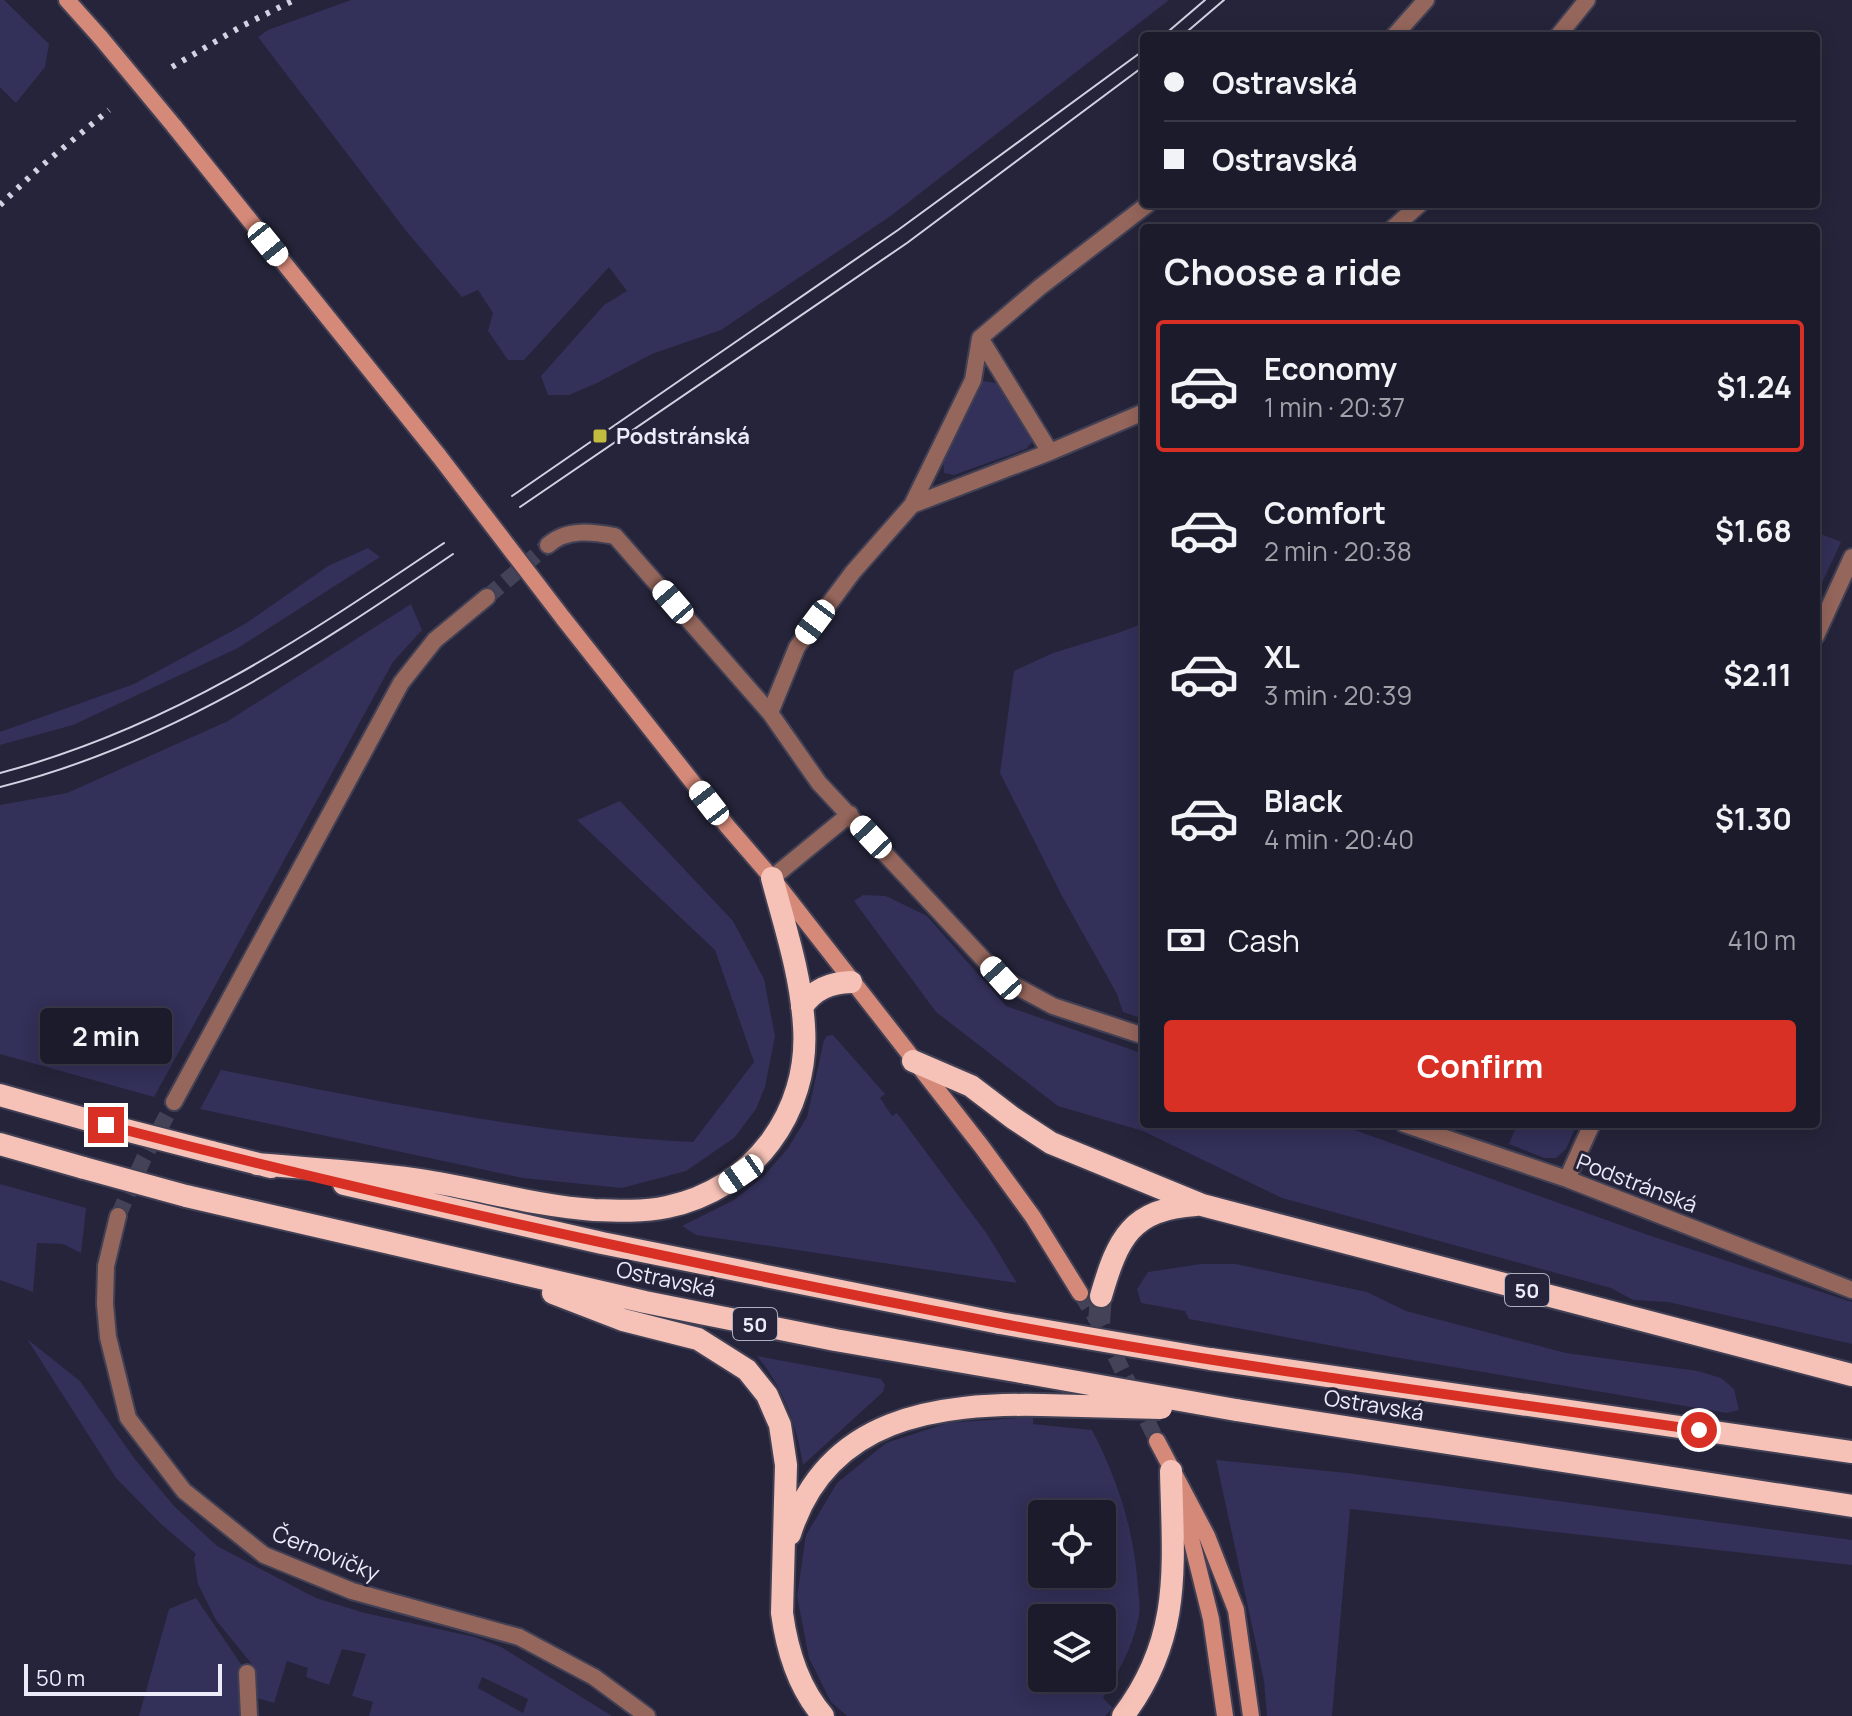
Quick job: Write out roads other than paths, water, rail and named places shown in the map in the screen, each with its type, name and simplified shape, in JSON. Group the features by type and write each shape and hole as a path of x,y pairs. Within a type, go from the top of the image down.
{"highway":[{"name":"50","path":"257,1164 427,1181 498,1197 578,1208 665,1208 726,1185 755,1162 784,1122 801,1078 804,1049 802,1007 793,957 772,878"},
{"path":"802,1007 819,989 851,982"},
{"name":"50","path":"913,1061 971,1086 1051,1143 1202,1205 1852,1375"},
{"name":"Ostravská","path":"0,1095 257,1164 602,1243 1000,1323 1210,1359 1852,1452"},
{"name":"Ostravská","path":"0,1144 186,1196 485,1266 821,1337 1236,1410 1852,1506"},
{"name":"50","path":"1091,1294 1118,1248 1145,1217 1167,1207 1202,1205"},
{"name":"50","path":"485,1266 623,1320 698,1339 747,1370 767,1395 780,1425 786,1465 782,1613 789,1651 806,1691 823,1716"},
{"name":"50","path":"785,1554 791,1530 814,1486 830,1465 855,1444 889,1425 932,1411 956,1406 1042,1405 1236,1410"},
{"path":"1123,1716 1151,1671 1168,1621 1171,1471"}],"main road":[{"path":"67,0 174,126 439,456 563,618 772,878 1091,1294"},
{"path":"1157,1441 1207,1536 1236,1610 1251,1716"},
{"path":"1171,1471 1201,1573 1225,1716"}],"street":[{"path":"1398,32 1426,0"},
{"path":"1561,32 1587,0"},
{"path":"770,713 797,647 853,572 912,505 973,380 980,338 1040,287 1143,208"},
{"path":"1397,224 1411,208"},
{"path":"980,338 1050,452"},
{"path":"912,505 1140,414"},
{"path":"548,545 556,538 585,531 615,536 770,713 819,783 1001,978 1053,1006 1140,1035"},
{"path":"1820,627 1852,557"},
{"path":"174,1102 401,683 435,640 487,597"},
{"path":"772,878 850,814"},
{"name":"Podstránská","path":"1416,1128 1567,1179 1852,1290"},
{"path":"1567,1179 1590,1128"},
{"name":"Černovičky","path":"118,1216 108,1253 105,1304 108,1337 128,1418 184,1491 264,1555 352,1591 519,1637 594,1677 647,1716"},
{"path":"247,1673 249,1716"}],"tunnel":[{"path":"487,597 548,545"},
{"path":"118,1216 174,1102"},
{"path":"1080,1293 1099,1323 1157,1441"},
{"path":"1099,1323 1101,1296"}],"tram line":[{"path":"1168,32 1205,0"},
{"path":"1187,32 1224,0"},
{"path":"512,496 898,230 1140,53"},
{"path":"520,507 907,243 1140,69"},
{"path":"0,773 121,732 232,678 338,614 444,543"},
{"path":"0,787 122,747 180,720 292,659 453,554"}],"railway":[{"path":"172,67 294,0"},
{"path":"0,205 109,110"}],"place":[{"name":"Podstránská","path":"600,436"}]}
